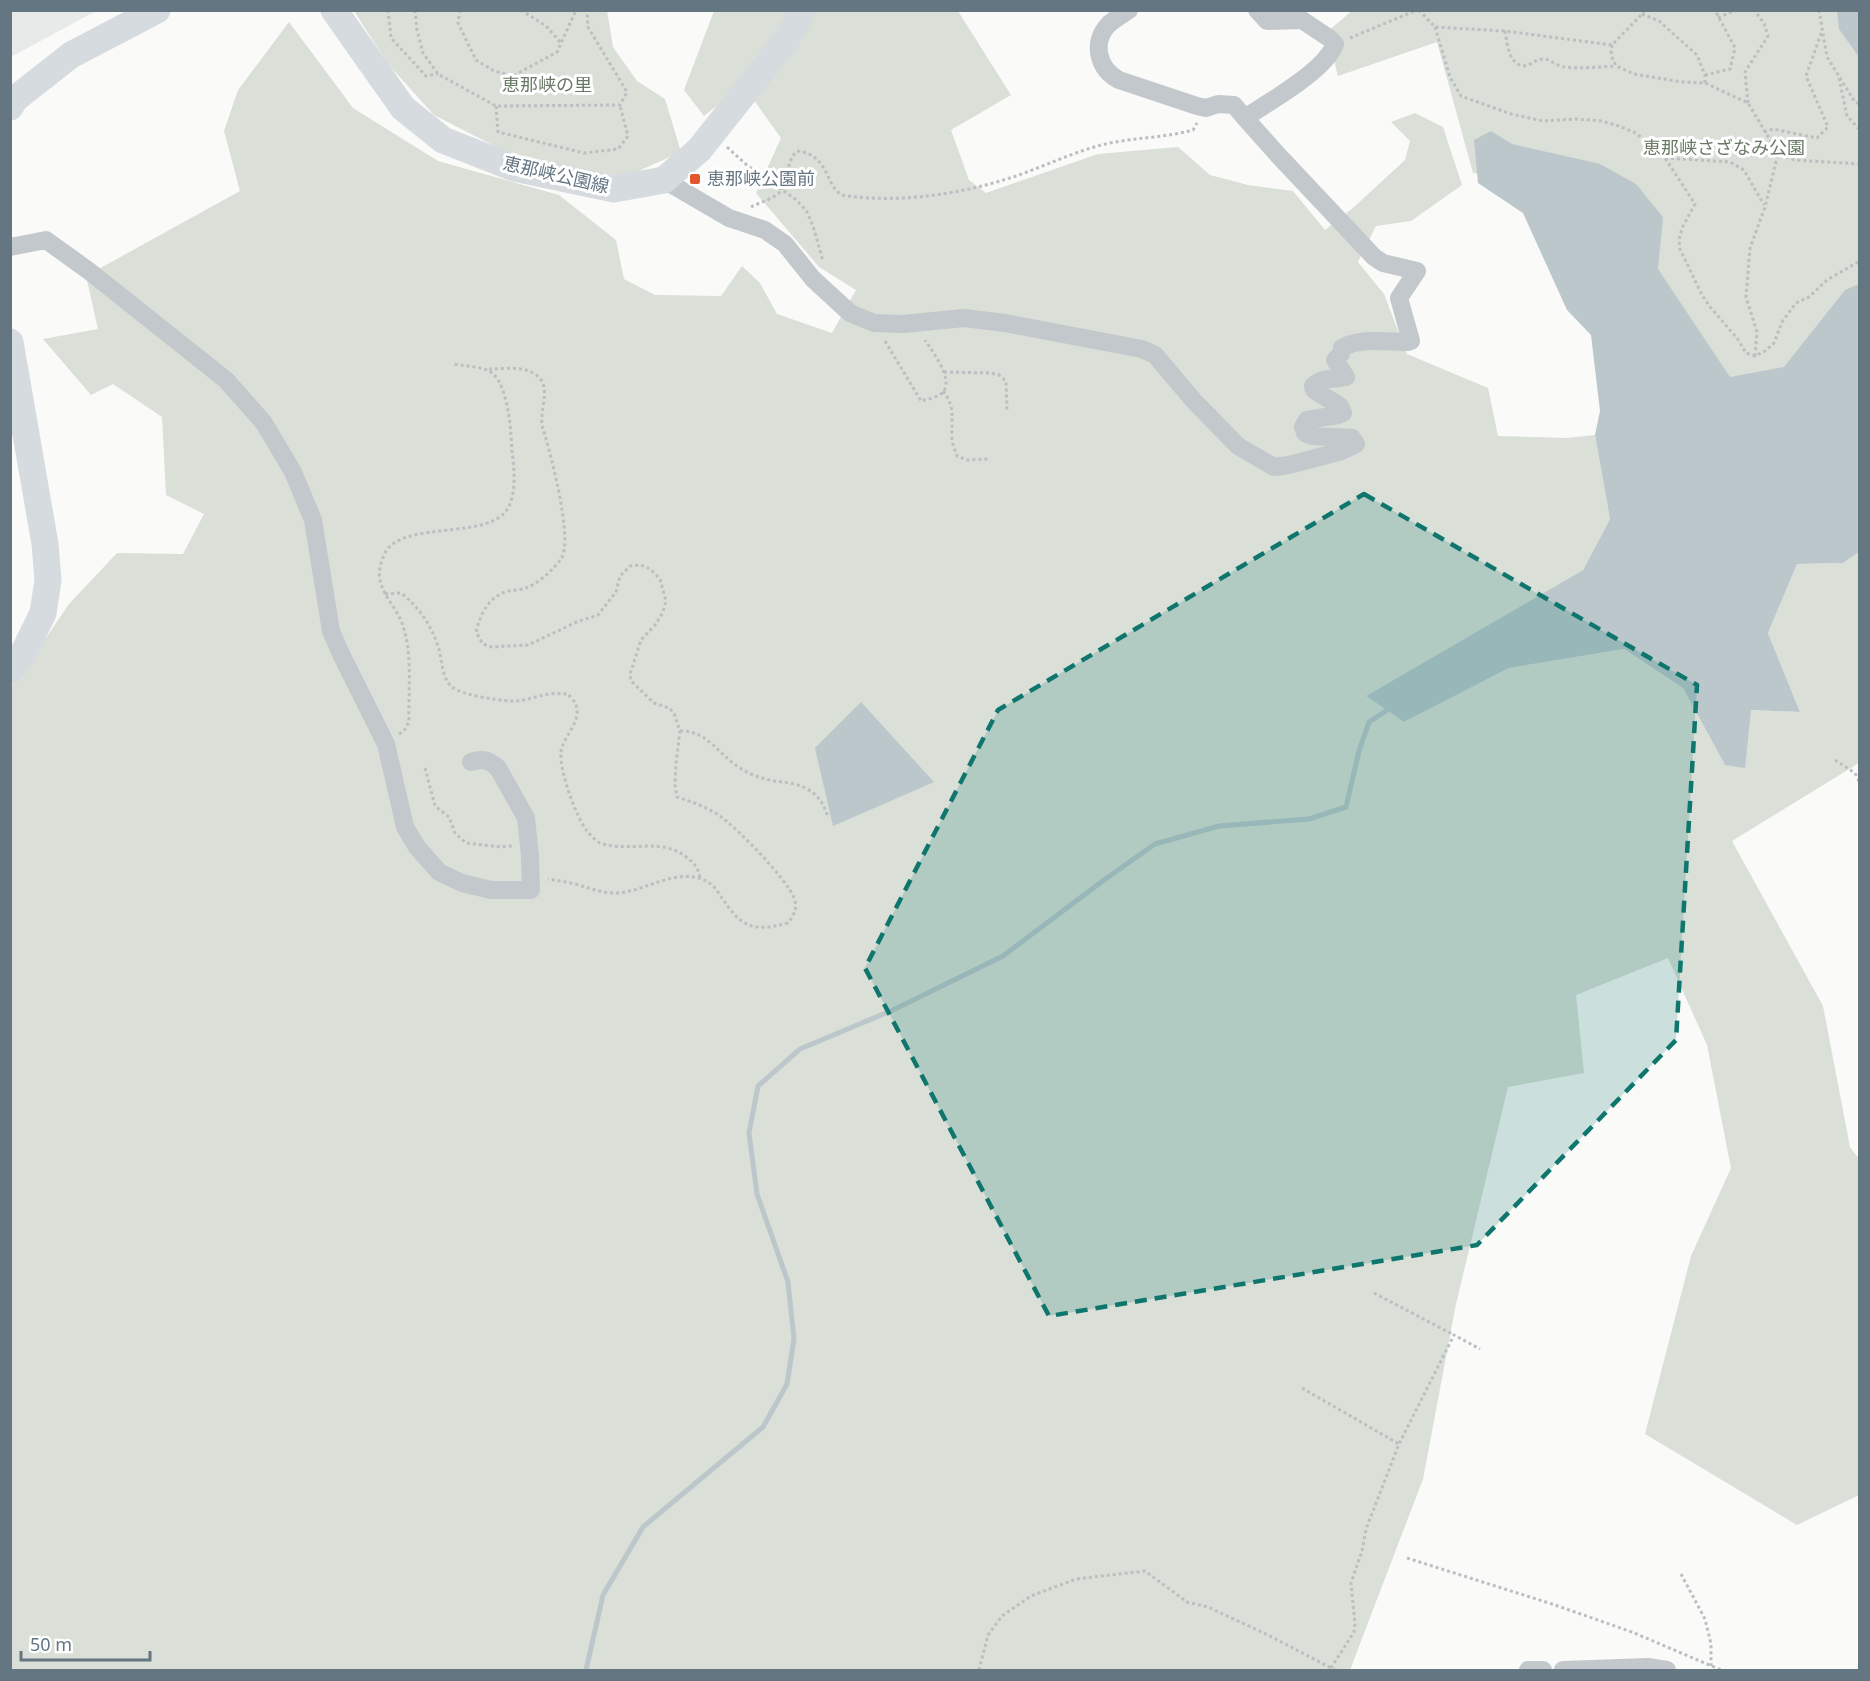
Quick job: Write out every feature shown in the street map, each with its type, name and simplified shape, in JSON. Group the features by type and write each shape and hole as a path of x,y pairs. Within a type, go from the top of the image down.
{"street":[{"path":"12,101 71,55 157,10"},
{"name":"恵那峡公園線","path":"334,10 403,108 443,140 514,168 614,189 664,180"},
{"path":"802,10 784,43 712,134 699,150 664,180 729,218 765,230 785,244 813,279 850,313 874,323 915,323 964,318 1005,323 1142,350 1155,355 1194,401 1239,446 1274,467 1342,451 1356,444 1352,438 1305,434 1302,427 1307,420 1338,416 1343,412 1340,406 1314,390 1313,386 1329,378 1346,377 1335,360 1341,354 1342,348 1349,344 1412,341 1399,298 1416,271 1383,263 1374,257 1234,105 1218,104 1206,108 1119,80 1110,75 1098,52 1099,44 1109,25 1129,10"},
{"path":"1245,118 1311,73 1332,52 1335,44 1302,20 1267,21 1257,10"},
{"path":"10,247 46,240 89,270 226,380 264,423 293,472 313,519 332,630 341,654 386,744 405,827 417,848 439,872 462,883 491,890 531,890 526,818 498,768 492,762 481,759 471,762"},
{"path":"10,342 45,544 48,580 43,613 22,656 10,669"},
{"path":"1563,1671 1648,1667 1666,1671"},
{"path":"1528,1671 1543,1671"}],"path":[{"path":"388,10 391,38 426,76 438,74"},
{"path":"415,10 423,53 438,74 496,106 620,105"},
{"path":"460,10 458,23 476,60 494,71 513,76 557,52 576,10"},
{"path":"521,10 546,26 561,43"},
{"path":"496,106 498,132 584,153 618,149 628,136 620,105 627,92 588,27 588,10"},
{"path":"1335,44 1418,10 1435,27 1450,77 1461,96 1511,114 1543,122 1576,119 1601,121 1636,133 1665,158 1695,204 1682,228 1679,240 1680,249 1710,307 1737,338 1746,353 1755,356 1765,351 1774,343 1782,322 1796,303 1809,297 1827,280 1860,261"},
{"path":"1705,75 1730,69 1735,48 1715,10"},
{"path":"1718,18 1738,10"},
{"path":"1754,10 1764,23 1768,36 1745,72 1748,104 1778,153 1794,160 1860,164"},
{"path":"1819,10 1827,57 1855,102 1860,104"},
{"path":"1616,66 1611,55 1612,45 1643,12 1659,21 1697,55 1705,75 1704,82"},
{"path":"1435,27 1505,31 1612,45"},
{"path":"1505,31 1510,54 1520,65 1529,65 1538,59 1545,58 1560,66 1616,66 1634,74 1682,82 1704,82 1748,104"},
{"path":"1764,132 1773,129 1816,138 1828,128 1806,76 1822,31"},
{"path":"1839,76 1847,116 1860,130"},
{"path":"736,220 743,212 782,190 788,174 788,165 797,151 808,152 825,167 836,191 844,196 900,198 925,196 995,182 1121,139 1176,134 1193,130 1206,108"},
{"path":"712,134 748,166 795,199 806,210 813,226 829,285 828,292"},
{"path":"1755,356 1757,332 1746,297 1750,248 1765,207 1778,153"},
{"path":"1665,158 1730,162 1744,170 1765,207"},
{"path":"874,323 921,401 942,394 945,388 944,369 915,323"},
{"path":"453,364 489,369 516,368 533,372 542,381 544,392 540,421 551,456 565,533 566,550 562,558 543,578 526,588 506,592 489,602 480,616 476,632 483,644 492,647 528,645 579,621 598,615 616,592 620,576 630,566 641,565 650,569 660,579 666,601 656,624 641,640 630,674 631,681 654,703 674,712 680,731 675,775 677,797 706,807 729,822 783,879 795,899 796,911 788,923 770,928 753,926 739,921 714,886 700,878 679,876 623,892 604,893 531,875"},
{"path":"383,738 395,736 404,731 408,722 408,647 403,625 382,590 380,576 384,553 398,540 414,534 478,526 504,513 511,503 513,461 509,411 498,378 489,369"},
{"path":"944,372 999,375 1006,381 1007,410"},
{"path":"944,391 950,399 953,411 952,440 957,456 967,460 988,459"},
{"path":"385,594 401,593 416,606 428,622 451,687 461,692 507,701 524,701 549,694 568,694 576,704 576,717 564,743 561,754 562,768 571,799 585,830 598,842 668,847 683,854 698,866 700,878"},
{"path":"680,731 691,730 704,736 745,771 763,779 787,782 808,789 824,804 828,818"},
{"path":"1835,760 1855,772 1860,783"},
{"path":"425,768 435,806 449,817 455,833 466,843 501,847 529,843"},
{"path":"1374,1293 1480,1349"},
{"path":"1331,1668 1354,1632 1351,1583 1362,1551 1366,1529 1399,1444 1454,1335"},
{"path":"1302,1388 1399,1444"},
{"path":"1407,1557 1632,1632 1721,1671"},
{"path":"979,1671 988,1635 1002,1616 1031,1596 1076,1579 1144,1571 1187,1602 1208,1607 1335,1671"},
{"path":"1681,1574 1705,1619 1711,1644 1711,1666"}],"highlighted area":[{"path":"1364,494 1697,685 1676,1040 1477,1245 1049,1316 865,968 998,710"}],"shaded area":[{"path":"11,10 96,10 96,11 11,57"},
{"path":"1837,11 1859,11 1859,57 1839,29"},
{"path":"1491,131 1512,144 1600,164 1636,184 1663,217 1658,269 1730,377 1784,367 1845,290 1859,284 1859,552 1843,563 1797,564 1768,633 1800,712 1751,710 1745,768 1725,765 1683,688 1624,649 1509,668 1404,722 1366,696 1583,570 1610,519 1595,435 1600,411 1591,335 1567,310 1523,213 1478,183 1474,140"},
{"path":"861,702 934,782 833,826 815,748"}],"green space":[{"name":"恵那峡さざなみ公園","path":"1353,10 1859,11 1859,338 1718,406 1587,179 1473,173 1437,42 1338,76 1327,32"},
{"name":"恵那峡の里","path":"354,11 607,11 613,47 637,81 665,99 681,152 625,177 588,171 504,151 434,115 388,64"},
{"path":"714,11 958,11 1011,95 951,130 969,180 986,193 1098,154 1178,147 1210,175 1248,185 1293,191 1325,230 1405,160 1410,141 1391,122 1415,113 1443,127 1462,185 1411,221 1376,226 1358,262 1384,294 1407,354 1488,388 1498,436 1566,438 1595,435 1610,519 1583,570 1366,696 1404,722 1509,668 1624,649 1683,688 1725,765 1750,710 1800,712 1768,633 1797,564 1843,563 1859,552 1859,763 1732,841 1823,1006 1850,1147 1859,1159 1859,1495 1797,1525 1645,1434 1691,1256 1731,1168 1707,1045 1668,958 1576,995 1584,1073 1508,1087 1456,1304 1423,1479 1350,1670 11,1670 11,686 69,604 117,553 183,554 204,514 166,495 162,417 113,384 91,395 43,339 98,329 86,276 240,191 224,131 238,90 289,22 353,108 438,161 559,195 616,240 624,279 655,295 721,296 742,266 760,283 777,314 832,333 856,290 819,267 756,193 781,138 743,85 704,116 684,90"}],"waterway":[{"path":"586,1670 603,1595 643,1527 763,1427 787,1384 794,1339 788,1282 757,1194 749,1133 758,1086 800,1049 893,1010 1003,956 1155,844 1219,826 1309,819 1346,807 1359,751 1369,722 1392,707"}],"place":[{"name":"恵那峡公園前","path":"695,179"}]}
